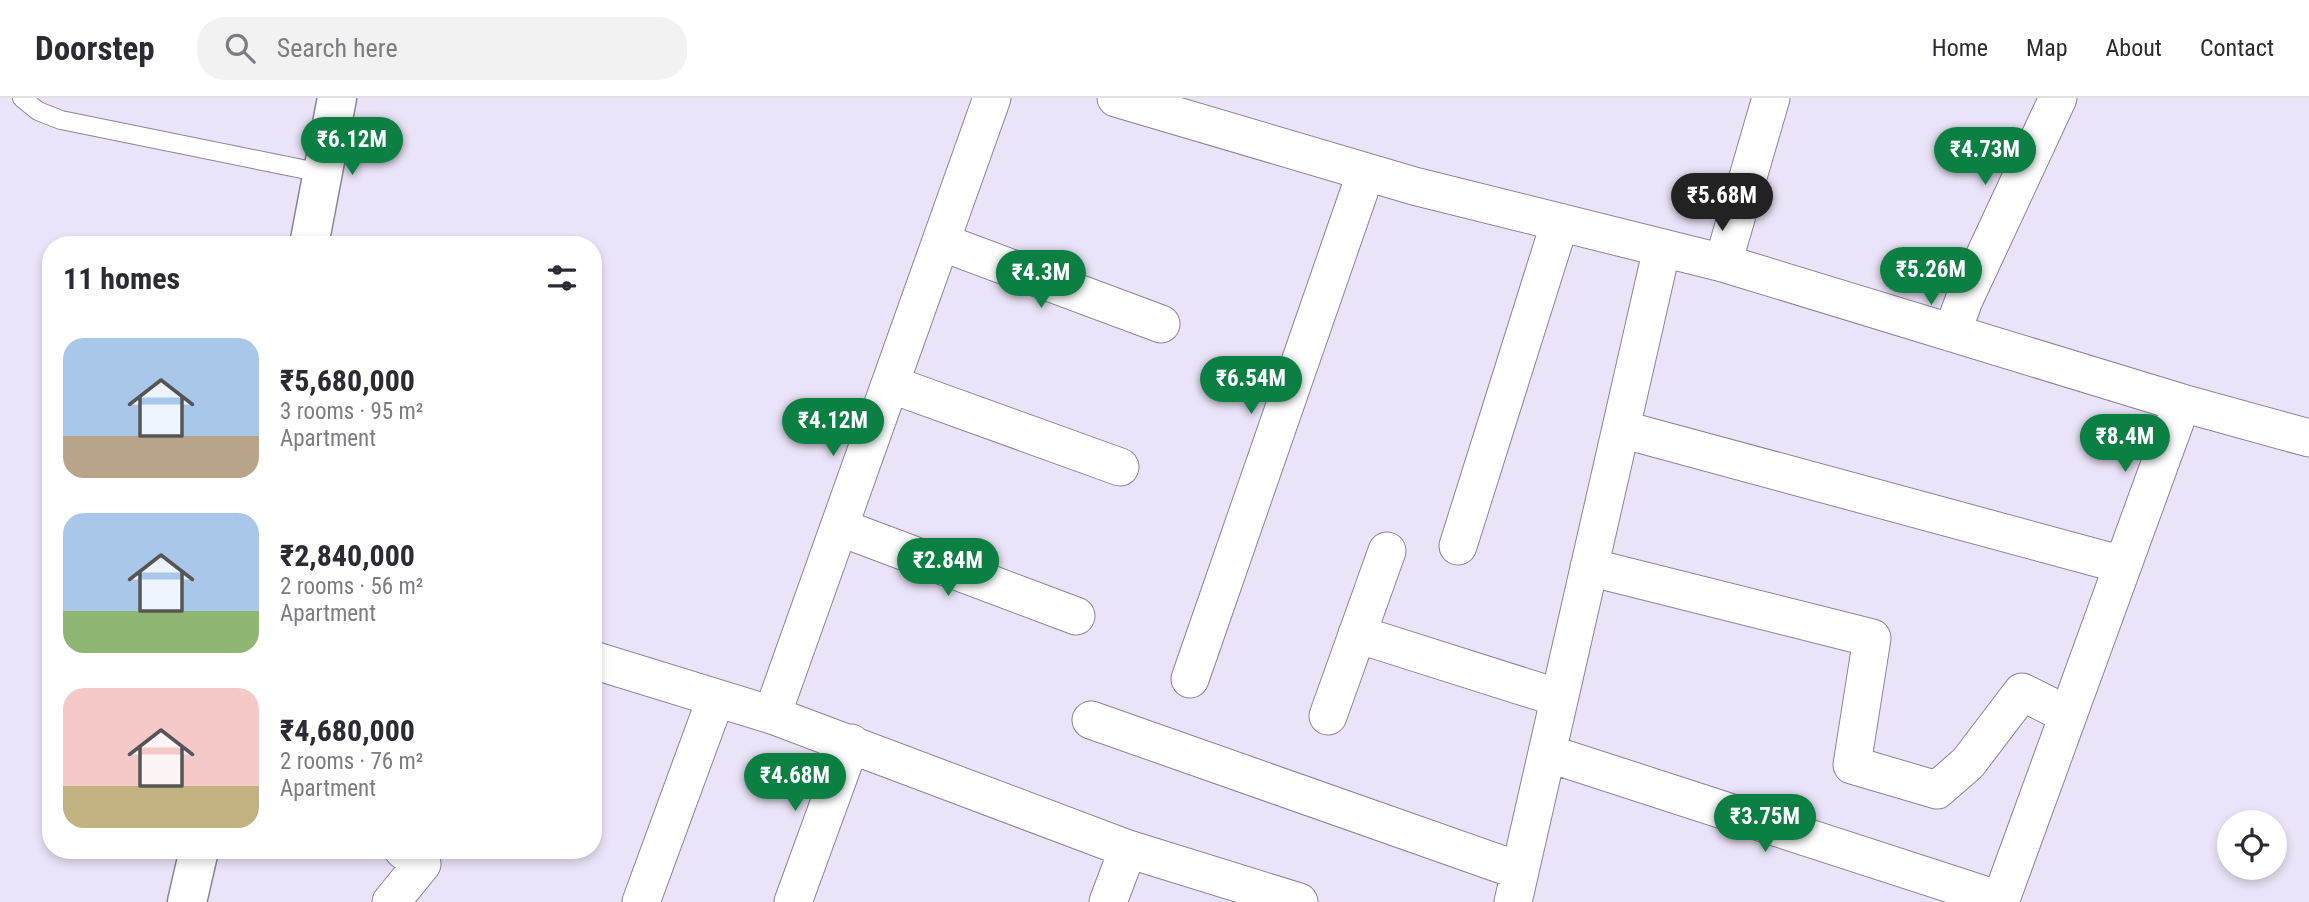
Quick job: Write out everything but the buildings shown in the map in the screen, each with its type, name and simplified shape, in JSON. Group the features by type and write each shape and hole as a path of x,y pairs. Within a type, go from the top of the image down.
{"street":[{"path":"311,236 337,98"},
{"path":"772,715 992,98"},
{"path":"1116,98 1414,186 1723,263 2182,403 2309,438"},
{"path":"1723,263 1771,98"},
{"path":"1952,333 1964,300 2057,98"},
{"path":"1190,679 1366,172"},
{"path":"1458,546 1560,222"},
{"path":"941,242 1161,324"},
{"path":"1091,720 1516,886 1662,248"},
{"path":"890,384 1121,467"},
{"path":"1547,753 2000,901 2182,403"},
{"path":"1621,429 2123,565"},
{"path":"839,527 1076,616"},
{"path":"1328,716 1387,551"},
{"path":"1589,567 1872,638 1852,765 1937,790 1968,763 2022,692 2068,715"},
{"path":"1357,634 1559,698"},
{"path":"602,663 772,715 1128,849 1259,895 1299,902"},
{"path":"641,902 716,698"},
{"path":"793,902 851,743"},
{"path":"1108,902 1128,849"},
{"path":"187,902 197,859"},
{"path":"391,902 422,864 415,859"}],"lane":[{"path":"22,98 37,111 61,120 322,173"}]}
